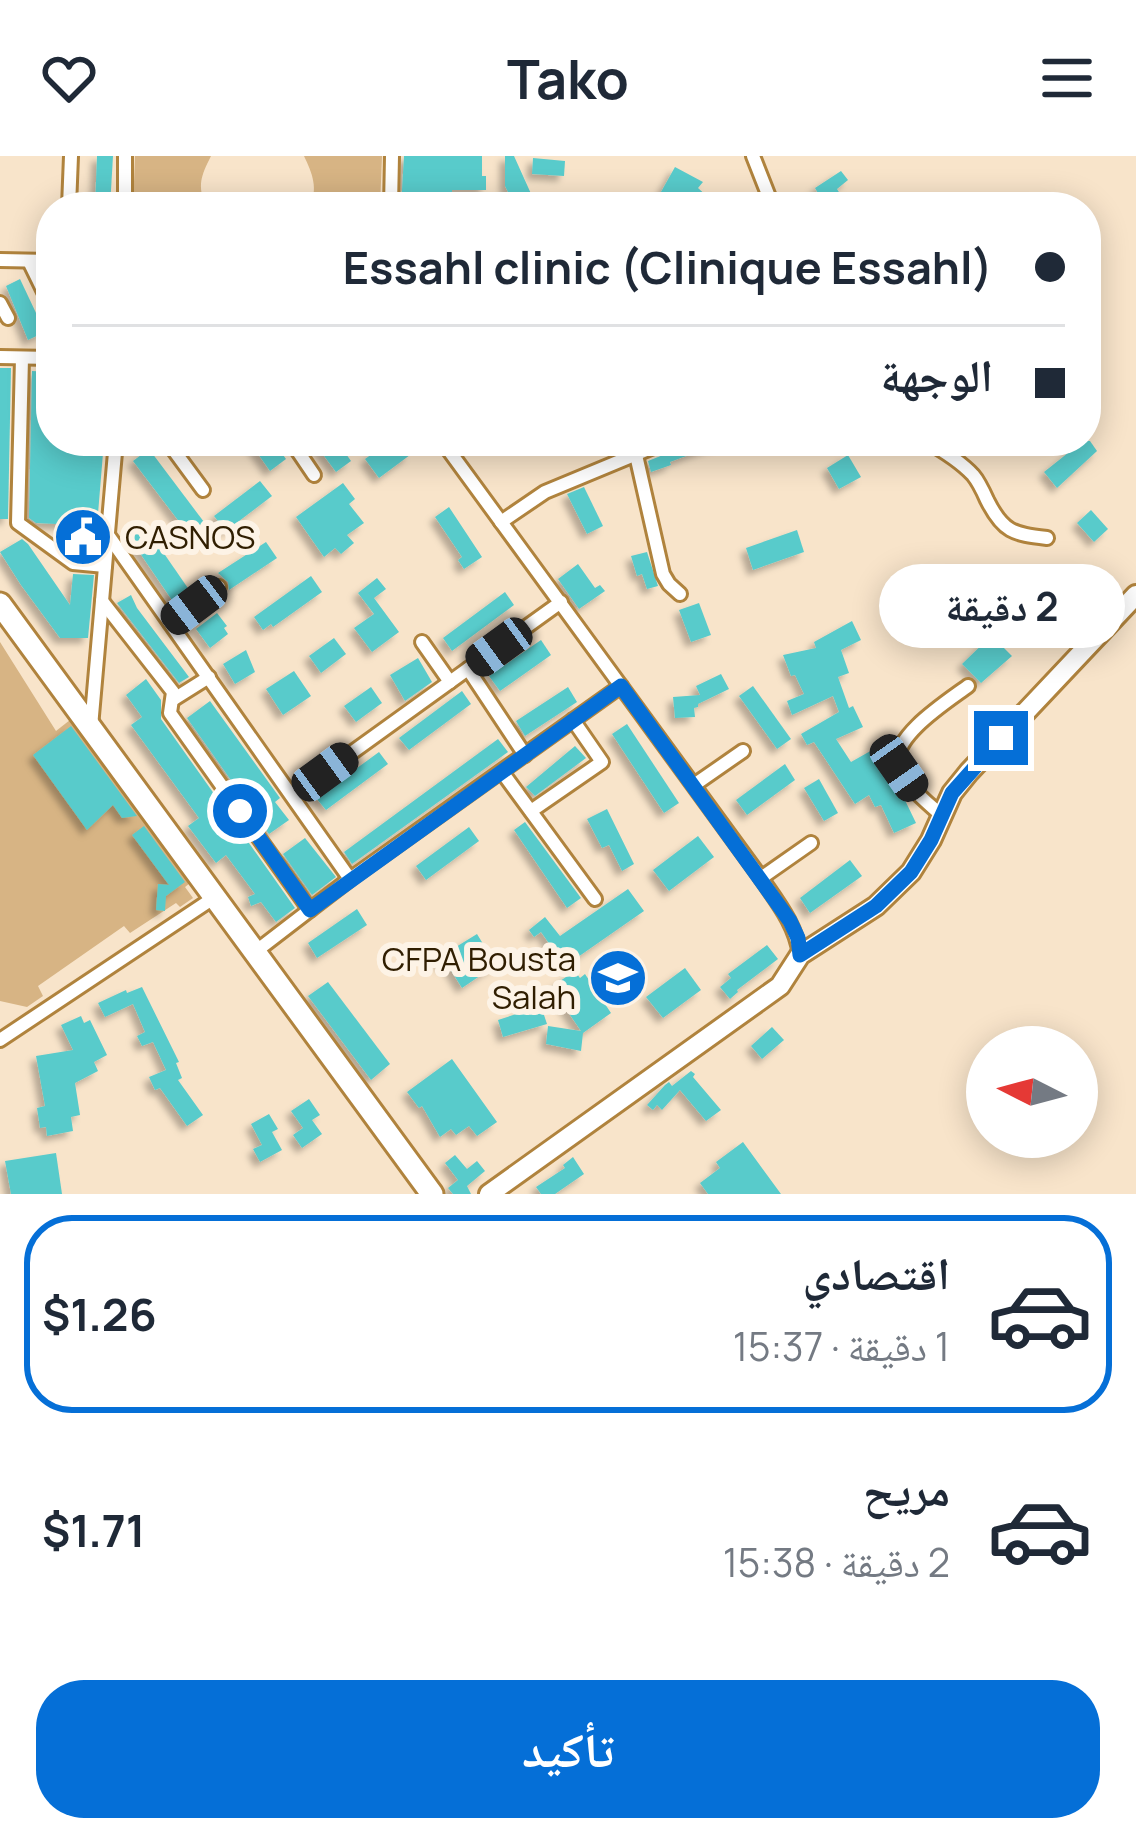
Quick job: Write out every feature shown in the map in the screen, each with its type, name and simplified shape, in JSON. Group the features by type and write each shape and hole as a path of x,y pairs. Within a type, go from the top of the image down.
{"main road":[{"path":"0,604 432,1194"}],"street":[{"path":"70,192 71,156"},
{"path":"125,156 125,192"},
{"path":"391,192 392,156"},
{"path":"753,156 767,192"},
{"path":"0,260 36,261"},
{"path":"28,261 36,277"},
{"path":"0,303 8,318"},
{"path":"0,358 36,358"},
{"path":"22,358 18,523 73,563 105,566"},
{"path":"91,729 115,456"},
{"path":"178,456 202,490"},
{"path":"301,456 314,475"},
{"path":"453,456 761,878 790,921 800,955"},
{"path":"501,522 545,492 634,456"},
{"path":"636,456 663,574 680,594"},
{"path":"950,456 976,477 1004,527 1047,538"},
{"path":"108,535 350,879"},
{"path":"170,623 219,587"},
{"path":"490,1194 780,986 800,955 876,906 911,872 952,793 969,772 1136,595"},
{"path":"102,601 173,692 170,713 310,910"},
{"path":"293,795 561,602"},
{"path":"422,642 450,682"},
{"path":"468,669 525,755"},
{"path":"175,699 209,677"},
{"path":"255,952 621,686"},
{"path":"942,816 899,768 899,747 908,734 968,686"},
{"path":"531,811 602,762 573,720"},
{"path":"694,785 743,751"},
{"path":"502,772 595,899"},
{"path":"761,878 811,843"},
{"path":"0,1040 215,897"}],"shaded area":[{"path":"135,156 211,156 202,192 134,192"},
{"path":"304,156 382,156 381,192 313,192"},
{"path":"0,642 56,731 70,720 77,721 194,880 185,887 193,898 180,907 176,903 130,933 124,926 38,986 43,996 27,1007 0,1001"}],"building":[{"path":"97,156 113,156 111,192 96,192"},
{"path":"404,156 482,156 486,190 402,192"},
{"path":"505,156 514,156 530,192 508,192"},
{"path":"533,158 565,161 564,176 532,174"},
{"path":"675,167 703,182 698,188 702,192 661,192"},
{"path":"841,171 848,180 839,192 815,188"},
{"path":"20,279 36,313 36,336 28,340 6,286"},
{"path":"0,368 11,368 8,519 0,519"},
{"path":"32,371 36,371 36,456 103,456 97,526 91,525 89,554 74,551 76,525 36,523 29,518"},
{"path":"154,456 204,522 187,532 133,461"},
{"path":"260,456 284,456 286,459 270,471"},
{"path":"324,456 348,456 351,461 336,472"},
{"path":"369,456 409,456 379,478 365,459"},
{"path":"660,456 686,456 651,472 648,461"},
{"path":"849,456 861,477 839,489 827,468"},
{"path":"1064,456 1092,456 1057,488 1044,472"},
{"path":"260,481 272,496 226,531 214,516"},
{"path":"343,483 355,499 349,504 364,523 347,535 354,543 341,554 335,548 324,557 296,517"},
{"path":"584,487 603,526 587,534 567,494"},
{"path":"449,507 482,557 464,569 458,560 462,557 435,517"},
{"path":"1091,510 1108,529 1094,542 1077,523"},
{"path":"145,526 192,594 176,606 129,537"},
{"path":"797,530 804,552 753,570 746,548"},
{"path":"22,539 70,605 73,574 94,575 88,638 60,638 21,585 0,552"},
{"path":"266,542 277,558 229,590 218,573"},
{"path":"647,552 658,586 647,589 631,556"},
{"path":"578,564 595,588 600,585 605,591 579,609 558,579"},
{"path":"311,576 322,592 263,630 254,617"},
{"path":"377,578 386,589 374,598 399,632 372,652 354,628 374,614 358,593"},
{"path":"1073,581 1092,595 1073,619 1055,605"},
{"path":"505,592 514,605 452,651 443,638"},
{"path":"131,595 189,677 179,683 117,603"},
{"path":"699,603 711,635 691,642 679,610"},
{"path":"217,613 228,634 210,648 196,629"},
{"path":"852,621 861,640 841,650 849,673 838,677 849,708 853,706 863,727 836,739 851,762 874,749 883,767 888,765 916,823 894,833 881,805 875,807 869,795 855,804 814,742 807,745 801,734 839,712 833,696 792,715 787,701 804,694 783,655 816,648 814,642"},
{"path":"995,632 1012,656 981,683 962,664"},
{"path":"334,638 346,654 321,673 309,656"},
{"path":"541,640 551,655 500,691 489,676"},
{"path":"246,650 255,672 235,684 223,664"},
{"path":"418,658 432,682 405,701 390,675"},
{"path":"294,671 311,696 283,715 266,689"},
{"path":"721,674 729,689 698,704 695,717 675,718 673,697 700,695 696,686"},
{"path":"146,679 161,700 161,719 295,908 276,922 261,902 251,906 248,897 255,894 226,855 216,863 188,826 199,818 131,725 142,717 126,695"},
{"path":"753,686 791,739 777,749 739,696"},
{"path":"371,687 382,703 356,722 344,706"},
{"path":"568,687 577,702 525,736 516,721"},
{"path":"462,691 471,704 409,750 399,738"},
{"path":"210,701 280,798 275,802 289,820 269,834 187,718"},
{"path":"627,724 679,803 664,813 612,734"},
{"path":"71,726 137,816 122,818 113,805 87,830 33,755"},
{"path":"498,739 508,752 352,864 344,852"},
{"path":"575,746 586,758 535,796 526,787"},
{"path":"379,752 388,764 326,810 316,798"},
{"path":"785,764 795,780 747,815 736,800"},
{"path":"819,779 838,813 824,821 804,788"},
{"path":"607,809 634,864 622,871 609,845 602,848 587,819"},
{"path":"525,822 581,898 567,908 514,830"},
{"path":"144,826 185,882 166,896 165,911 156,910 158,884 169,885 132,835"},
{"path":"469,827 479,841 426,880 416,866"},
{"path":"698,836 714,857 669,891 653,870"},
{"path":"305,838 336,877 312,895 283,854"},
{"path":"850,860 862,876 810,913 800,898"},
{"path":"628,889 644,911 565,966 541,932 534,937 529,930 545,917 560,936"},
{"path":"357,909 367,925 317,958 308,943"},
{"path":"477,934 496,965 462,988 438,958"},
{"path":"767,945 778,959 730,999 720,987 731,978 728,974"},
{"path":"685,968 701,990 663,1018 646,997"},
{"path":"575,971 580,978 585,974 611,1013 583,1033 581,1051 546,1044 548,1026 581,1031 551,987"},
{"path":"328,982 390,1064 371,1080 308,996"},
{"path":"142,987 179,1062 182,1078 178,1080 203,1115 187,1126 149,1077 166,1070 153,1042 142,1046 137,1036 145,1032 133,1004 105,1017 98,1003"},
{"path":"541,1006 547,1024 503,1037 498,1020"},
{"path":"81,1016 84,1023 90,1020 107,1055 94,1062 98,1071 75,1083 80,1115 71,1117 73,1131 47,1136 46,1127 40,1128 37,1108 45,1106 36,1056 73,1050 61,1025"},
{"path":"772,1027 784,1040 762,1059 751,1046"},
{"path":"452,1059 497,1122 477,1136 469,1126 456,1135 451,1129 440,1137 422,1106 407,1092"},
{"path":"691,1071 721,1110 706,1121 680,1090 662,1110 647,1105 665,1085 672,1086"},
{"path":"309,1099 320,1115 312,1120 322,1134 302,1148 293,1135 303,1128 291,1111"},
{"path":"269,1114 282,1150 260,1162 253,1149 262,1145 251,1124"},
{"path":"743,1142 781,1194 708,1194 700,1183 720,1168 716,1162"},
{"path":"56,1153 62,1194 11,1194 5,1161"},
{"path":"455,1155 467,1169 477,1161 485,1171 467,1186 471,1194 453,1194 448,1188 458,1180 445,1163"},
{"path":"573,1157 584,1174 555,1194 541,1194 536,1187"}],"place":[{"name":"CASNOS","path":"83,537"},
{"name":"CFPA Bousta Salah","path":"618,978"}],"route":[{"path":"240,811 310,910 621,686 790,921 800,955 876,906 911,872 952,793 1001,738"}]}
